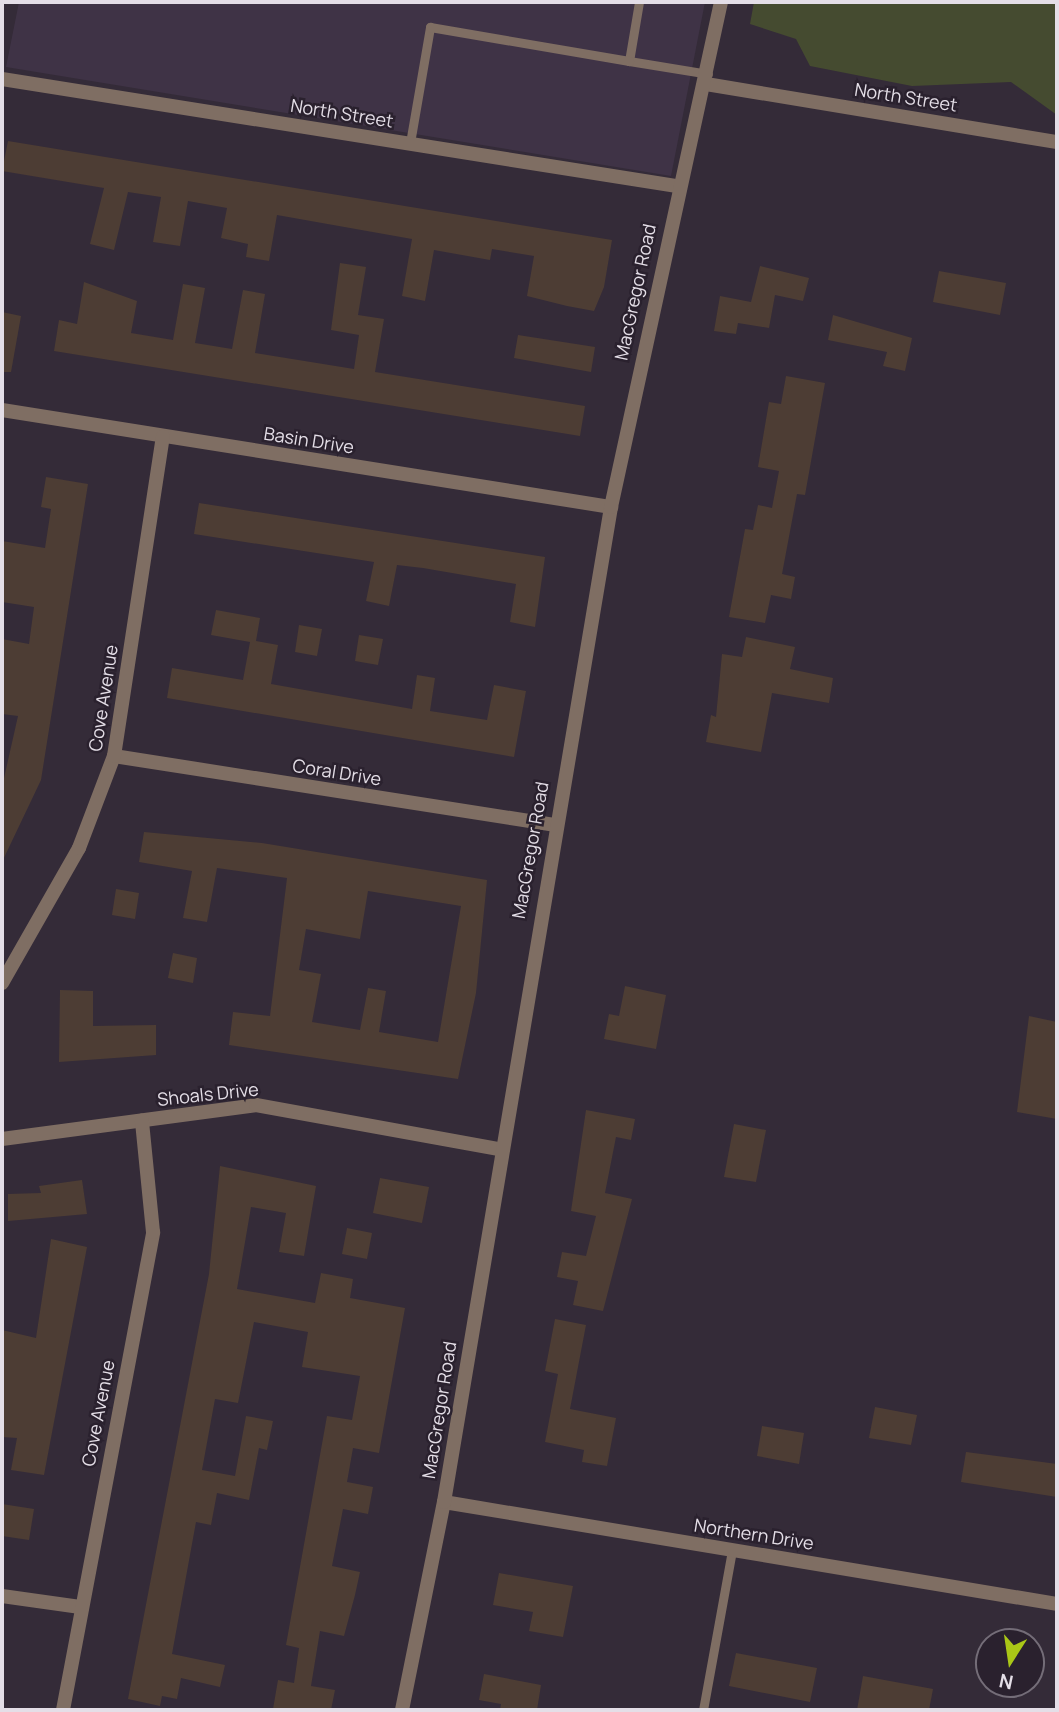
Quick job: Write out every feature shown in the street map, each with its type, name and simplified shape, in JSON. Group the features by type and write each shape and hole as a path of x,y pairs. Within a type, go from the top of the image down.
{"street":[{"name":"MacGregor Road","path":"402,1710 444,1502 553,825 611,507 676,186 707,79 721,2"},
{"name":"North Street","path":"2,79 676,186"},
{"name":"North Street","path":"707,79 1057,142"},
{"name":"Basin Drive","path":"2,410 611,507"},
{"name":"Cove Avenue","path":"2,983 79,848 114,756 163,437"},
{"name":"Coral Drive","path":"114,756 553,825"},
{"name":"Shoals Drive","path":"2,1139 256,1105 499,1149"},
{"name":"Cove Avenue","path":"63,1710 80,1607 153,1232 142,1121"},
{"name":"Northern Drive","path":"444,1502 1057,1604"},
{"path":"2,1596 80,1607"}],"lane":[{"path":"629,61 639,2"},
{"path":"410,144 430,27 629,61 707,79"},
{"path":"703,1710 732,1550"}],"shaded area":[{"path":"19,2 705,2 671,176 6,67"}],"green space":[{"path":"754,2 1057,2 1057,115 1011,82 912,86 810,66 796,39 750,24"}],"building":[{"path":"8,141 612,240 604,287 594,311 567,306 527,296 534,256 492,249 490,260 434,250 425,301 402,296 412,239 277,215 269,261 246,257 248,244 221,238 227,208 188,201 180,246 153,242 161,197 128,192 114,250 90,244 104,188 2,171"},
{"path":"340,263 366,267 358,315 384,319 375,372 585,406 580,436 54,351 59,320 77,324 84,282 137,301 131,333 173,340 183,284 205,288 195,343 232,349 243,290 265,294 255,353 354,369 359,335 331,330"},
{"path":"760,266 809,278 803,301 775,295 769,328 738,323 736,334 714,331 720,296 751,302"},
{"path":"939,271 1006,283 1000,315 933,302"},
{"path":"2,312 21,316 11,372 2,372"},
{"path":"833,315 912,338 905,371 883,366 887,352 828,340"},
{"path":"518,335 595,347 591,372 514,358"},
{"path":"786,376 825,383 805,495 797,494 782,574 795,577 791,599 771,595 765,623 729,617 745,529 753,530 758,505 772,508 779,471 758,467 769,402 781,404"},
{"path":"46,477 88,484 41,780 2,862 2,787 18,716 2,714 2,639 29,644 34,607 2,602 2,541 45,548 51,509 41,507"},
{"path":"199,503 545,557 535,627 510,622 516,584 423,568 397,565 389,606 366,601 374,562 194,534"},
{"path":"216,610 260,618 256,641 278,645 271,684 412,709 417,675 435,678 430,711 487,720 494,685 526,691 514,757 167,698 172,668 243,680 250,642 211,635"},
{"path":"299,625 322,629 317,656 295,652"},
{"path":"359,635 383,639 378,665 355,661"},
{"path":"746,637 795,647 790,669 833,678 829,703 772,693 761,752 706,742 711,715 716,717 722,654 742,657"},
{"path":"144,832 262,843 487,880 476,993 458,1079 229,1045 233,1012 270,1016 287,878 217,868 207,922 183,918 192,871 139,862","holes":["368,891 461,906 438,1042 379,1032 386,991 368,988 360,1030 312,1022 321,974 299,970 306,929 360,939"]},
{"path":"116,889 139,893 135,919 112,915"},
{"path":"173,953 197,958 193,983 168,978"},
{"path":"625,986 666,995 656,1049 604,1039 609,1014 619,1016"},
{"path":"60,990 93,991 93,1026 156,1025 156,1055 59,1062"},
{"path":"1029,1016 1057,1022 1057,1119 1017,1112"},
{"path":"586,1110 635,1119 631,1140 616,1137 605,1193 632,1199 603,1311 573,1305 578,1281 557,1277 562,1252 586,1256 596,1216 571,1211"},
{"path":"734,1124 766,1130 756,1182 724,1177"},
{"path":"220,1166 316,1186 304,1256 279,1252 286,1213 251,1207 237,1289 315,1303 321,1273 353,1279 350,1298 405,1308 379,1453 353,1448 347,1482 373,1487 368,1514 343,1509 332,1566 360,1572 344,1636 320,1631 311,1686 335,1690 331,1710 273,1709 278,1680 294,1683 299,1648 286,1645 327,1416 352,1420 360,1376 302,1367 308,1332 254,1322 238,1403 215,1399 202,1470 235,1476 246,1416 273,1421 267,1450 259,1448 249,1500 217,1493 211,1525 196,1522 172,1654 225,1665 220,1687 181,1678 177,1699 162,1696 160,1706 128,1699 209,1274"},
{"path":"380,1178 429,1187 422,1223 373,1213"},
{"path":"82,1180 87,1214 8,1221 8,1194 41,1193 39,1186"},
{"path":"347,1228 372,1233 367,1259 342,1254"},
{"path":"51,1239 87,1247 44,1475 11,1470 17,1438 2,1437 2,1330 36,1338"},
{"path":"555,1319 586,1325 570,1409 616,1418 607,1466 582,1462 584,1450 545,1442 558,1374 545,1371"},
{"path":"875,1407 917,1415 911,1445 869,1438"},
{"path":"762,1426 804,1433 799,1464 757,1456"},
{"path":"966,1452 1057,1464 1057,1497 961,1482"},
{"path":"2,1504 34,1509 29,1540 2,1536"},
{"path":"499,1573 573,1586 563,1637 529,1631 533,1612 493,1605"},
{"path":"736,1653 817,1668 810,1702 729,1686"},
{"path":"484,1674 541,1685 537,1710 500,1710 501,1704 479,1700"},
{"path":"863,1676 933,1689 929,1710 857,1710"}]}
